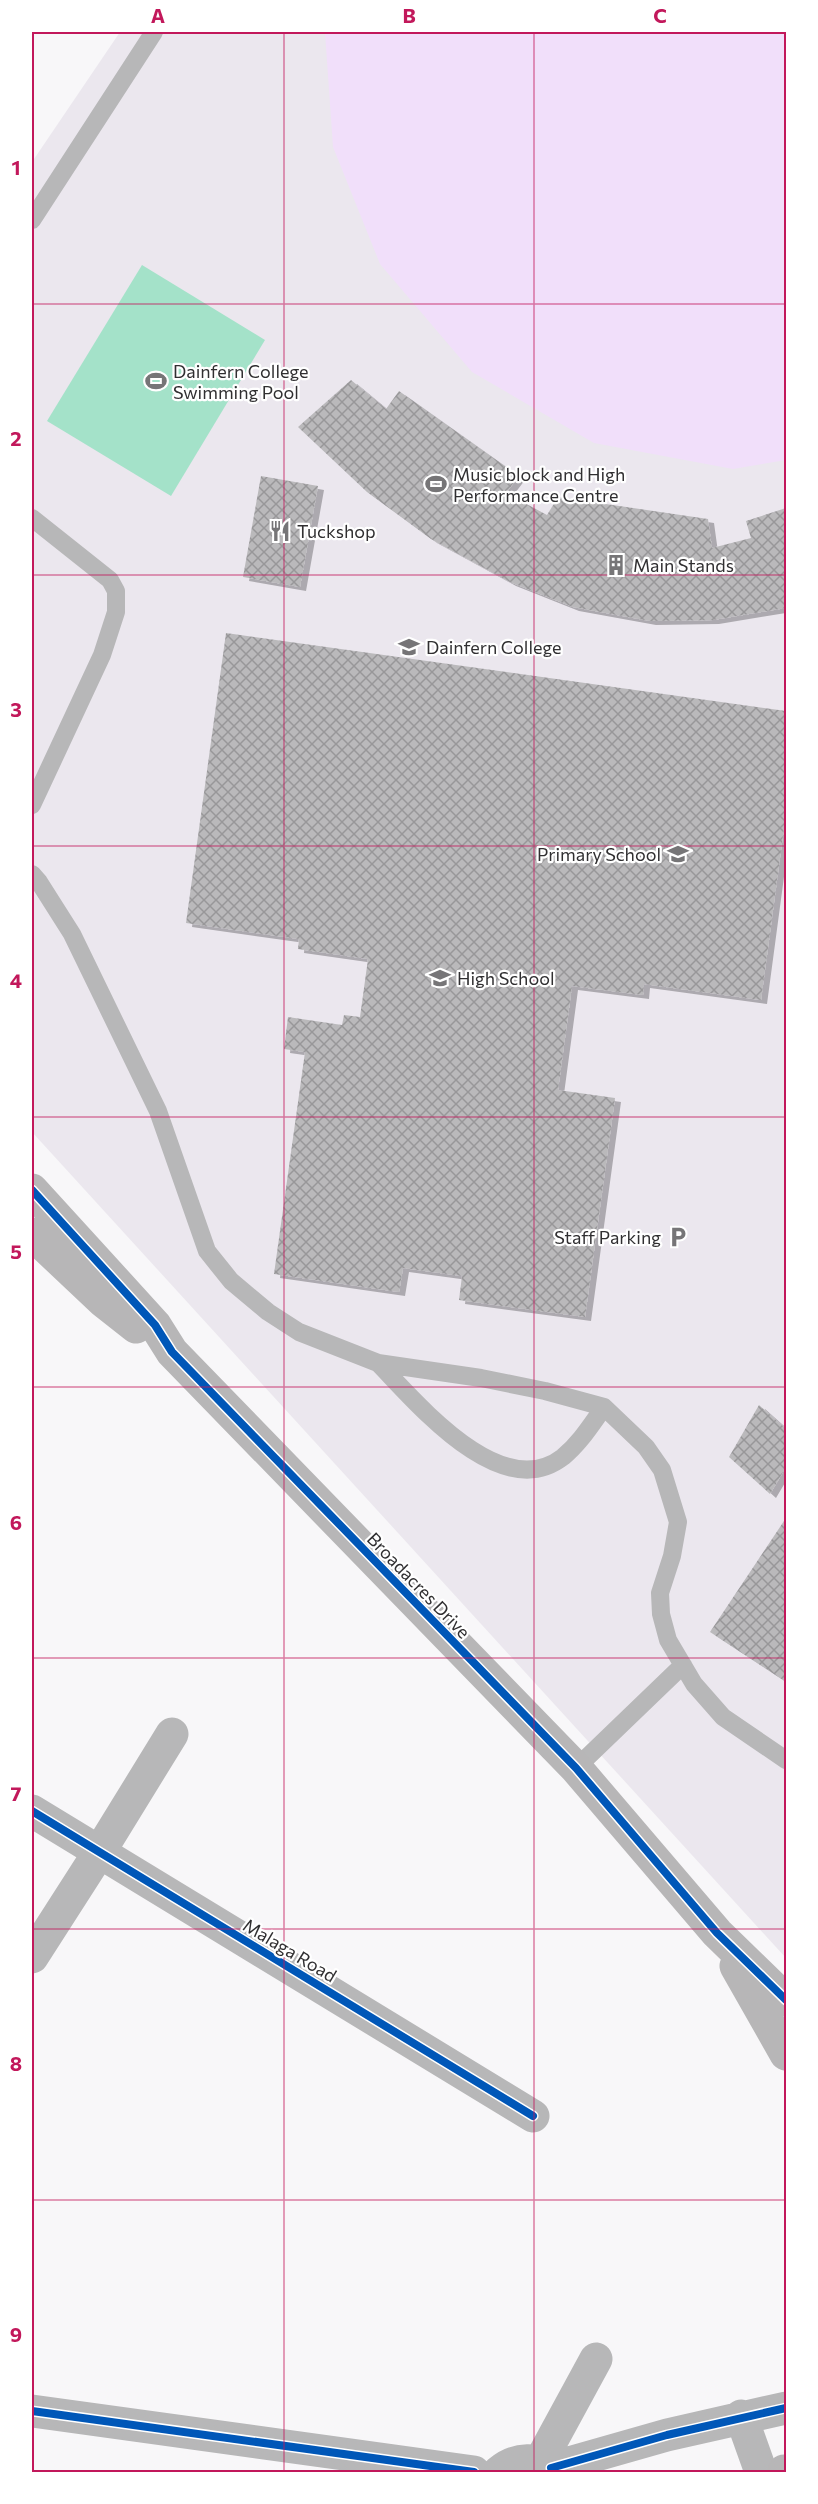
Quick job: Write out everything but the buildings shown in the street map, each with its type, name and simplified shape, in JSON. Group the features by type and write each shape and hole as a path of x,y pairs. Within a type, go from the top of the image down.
{"street":[{"name":"Broadacres Drive","path":"32,1190 155,1325 172,1352 576,1768 717,1933 786,2000"},
{"name":"Broadacres Drive","path":"32,1234 103,1301 172,1352"},
{"path":"32,1957 172,1734"},
{"name":"Malaga Road","path":"32,1811 533,2116"},
{"name":"Broadacres Drive","path":"717,1933 786,2054"},
{"path":"549,2467 596,2359"},
{"path":"499,2472 516,2462 549,2467 741,2416 786,2408"},
{"path":"32,2411 474,2472"},
{"path":"741,2416 779,2471"}],"lane":[{"path":"32,220 154,32"},
{"path":"32,518 110,580 116,591 117,600 116,612 102,655 32,805"},
{"path":"32,874 72,934 158,1111 207,1251 231,1281 268,1312 299,1332 378,1363 481,1378 545,1391 603,1407 646,1447 662,1470 678,1522 672,1556 660,1593 661,1614 668,1640 694,1684 723,1717 786,1760"},
{"path":"378,1363 449,1433 479,1455 509,1469 540,1468 561,1458 583,1438 603,1407"},
{"path":"576,1768 683,1665"}],"shaded area":[{"name":"Dainfern College","path":"120,32 786,32 786,1958 32,1132 32,162"},
{"path":"325,32 786,32 786,460 733,469 594,443 472,372 380,264 333,147"},
{"name":"Dainfern College Swimming Pool","path":"142,265 265,340 171,496 47,421"}],"cycle path":[{"path":"32,1190 155,1325 172,1352 576,1768 717,1933 786,2000"},
{"path":"32,1811 533,2116"},
{"path":"551,2468 667,2435 786,2408"},
{"path":"32,2411 474,2472"}],"place":[{"name":"Dainfern College Swimming Pool","path":"156,381"},
{"name":"Music block and High Performance Centre","path":"436,484"},
{"name":"Tuckshop","path":"280,531"},
{"name":"Main Stands","path":"616,565"},
{"name":"Dainfern College","path":"409,647"},
{"name":"Primary School","path":"678,854"},
{"name":"High School","path":"440,978"},
{"name":"Staff Parking","path":"678,1237"}]}
